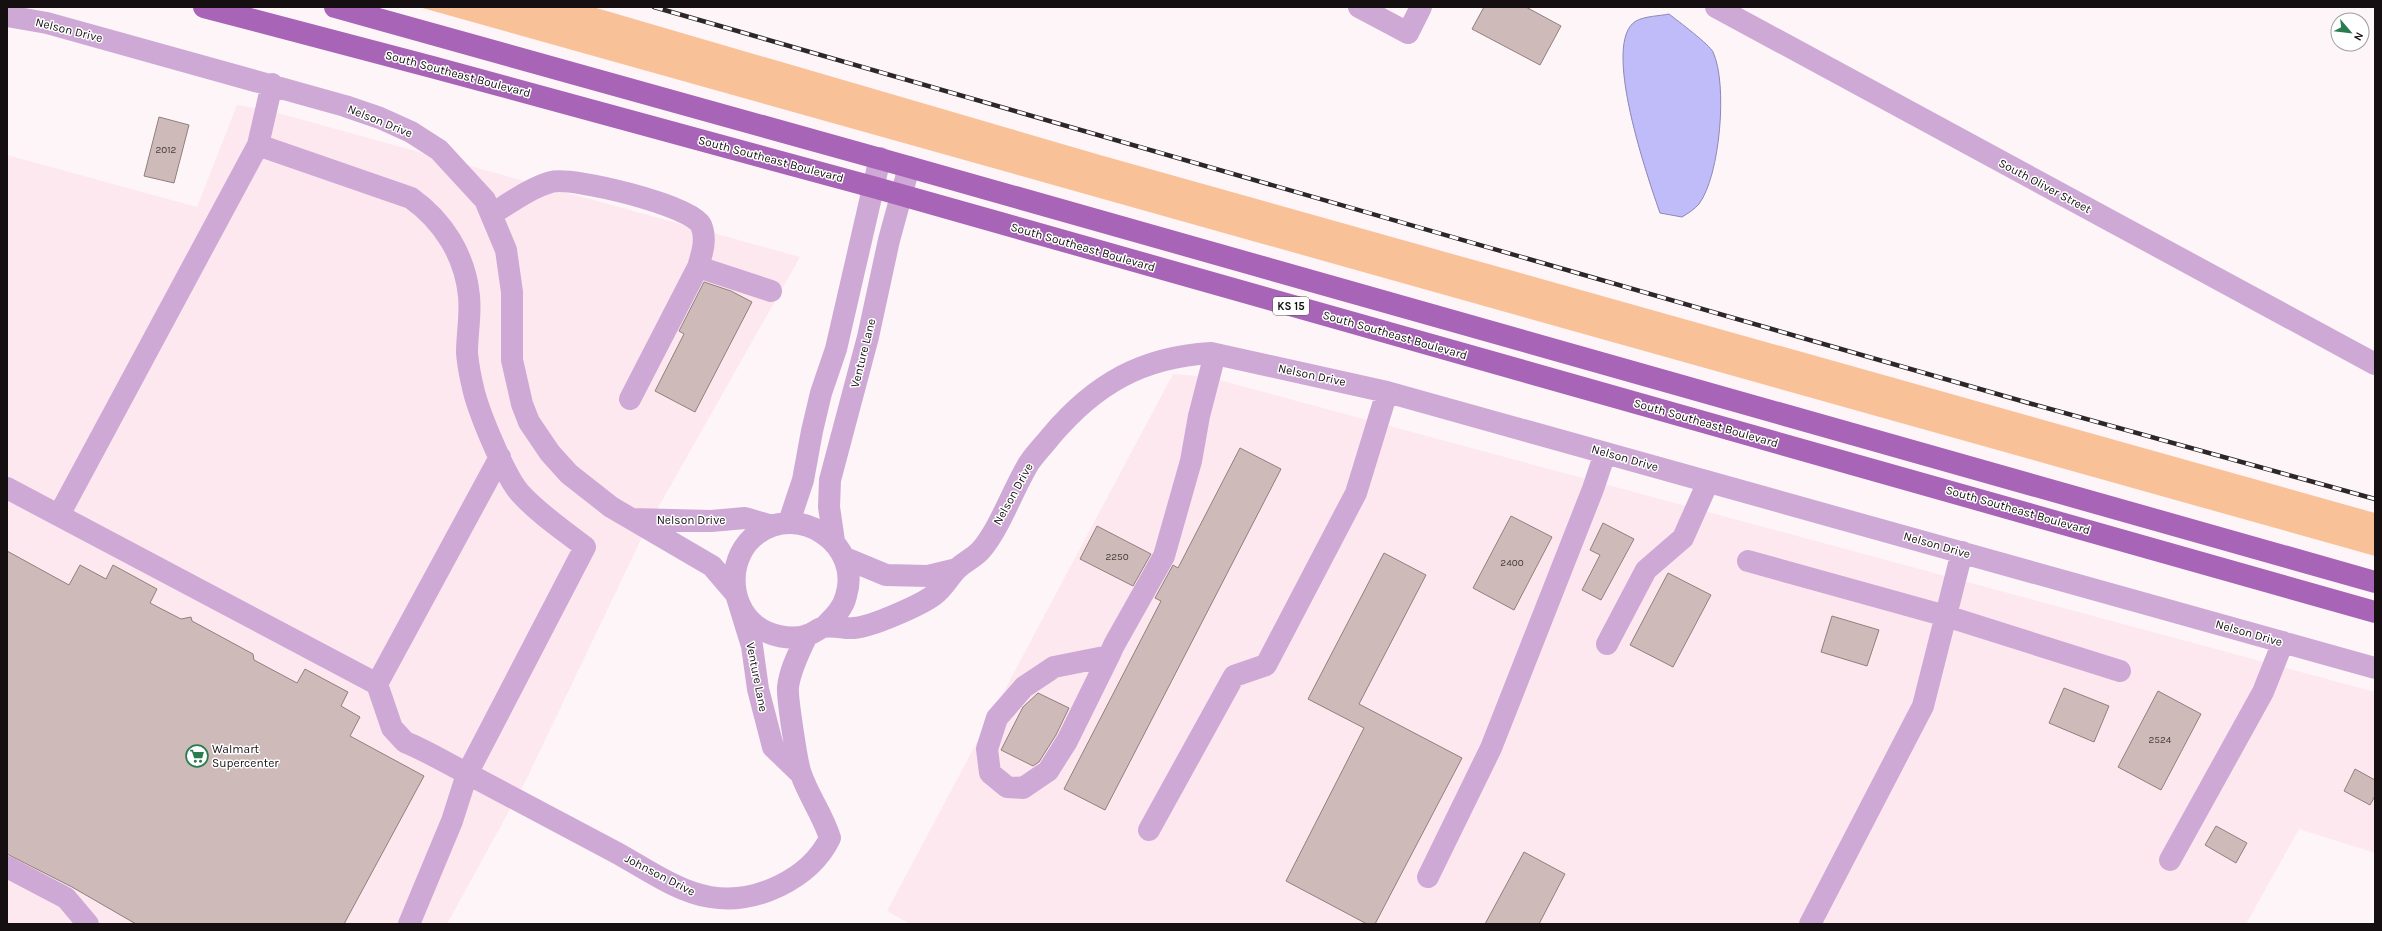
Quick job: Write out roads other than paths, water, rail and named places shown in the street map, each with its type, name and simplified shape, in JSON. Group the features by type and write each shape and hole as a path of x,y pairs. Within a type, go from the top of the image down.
{"main road":[{"name":"South Southeast Boulevard","path":"204,7 440,69 902,195 2375,612"},
{"name":"KS 15","path":"335,7 880,158 2375,582"}],"street":[{"path":"1359,7 1408,33 1421,7"},
{"name":"South Oliver Street","path":"1716,7 2375,364"},
{"name":"Nelson Drive","path":"7,16 46,23 272,84 380,118 411,132 439,150 476,188 492,214 506,250 512,292 512,360 520,397 529,422 550,453 569,474 611,507 712,566 736,594"},
{"path":"59,515 258,145 272,84"},
{"path":"258,145 411,198 429,211 447,231 461,265 469,295 467,355 474,392 484,421 500,457 519,492 536,509 586,547 467,774 452,821 409,924"},
{"path":"780,524 803,480 817,408 836,349 880,158"},
{"name":"Venture Lane","path":"840,550 829,507 830,480 868,337 889,240 910,167"},
{"path":"492,214 524,194 551,182 568,180 611,188 686,212 701,224 704,237 703,253 698,267 630,399"},
{"path":"698,267 771,291"},
{"path":"1109,656 1054,666 1024,687 997,718 987,749 990,773 1007,787 1023,788 1048,771 1066,741 1109,656 1164,556 1191,461 1199,416 1216,354"},
{"name":"Nelson Drive","path":"816,631 856,628 904,611 935,595 957,569 980,550 1031,461 1085,399 1117,378 1148,365 1181,355 1216,354 1387,392 2375,668"},
{"path":"1149,830 1234,676 1266,665 1277,646 1356,493 1387,392"},
{"path":"1428,877 1491,748 1593,490 1605,453"},
{"path":"7,488 377,684 500,457"},
{"path":"1607,644 1646,570 1683,538 1708,482"},
{"name":"Nelson Drive","path":"633,519 711,521 745,518 780,524"},
{"path":"780,524 806,524 816,528 840,550 849,577 846,596 838,614 816,631 789,638 771,634 755,624 743,611 736,594 734,577 738,561 745,546 757,534 780,524"},
{"name":"Nelson Drive","path":"840,550 886,575 928,576 957,569"},
{"path":"1810,924 1923,706 1962,552"},
{"path":"1748,561 1946,616 2120,671"},
{"name":"Venture Lane","path":"736,594 752,646 758,689 773,747 800,773"},
{"name":"Venture Lane","path":"813,803 800,773 788,687 795,662 816,631"},
{"path":"2170,860 2263,692 2283,642"},
{"name":"Johnson Drive","path":"377,684 392,728 405,742 536,809 696,894 731,899 757,893 787,883 807,868 824,852 830,838 826,823 813,803"},
{"path":"7,868 66,898 88,924"}],"railway":[{"path":"654,7 2032,404 2375,499"}],"place":[{"name":"Walmart Supercenter","path":"197,756"}]}
